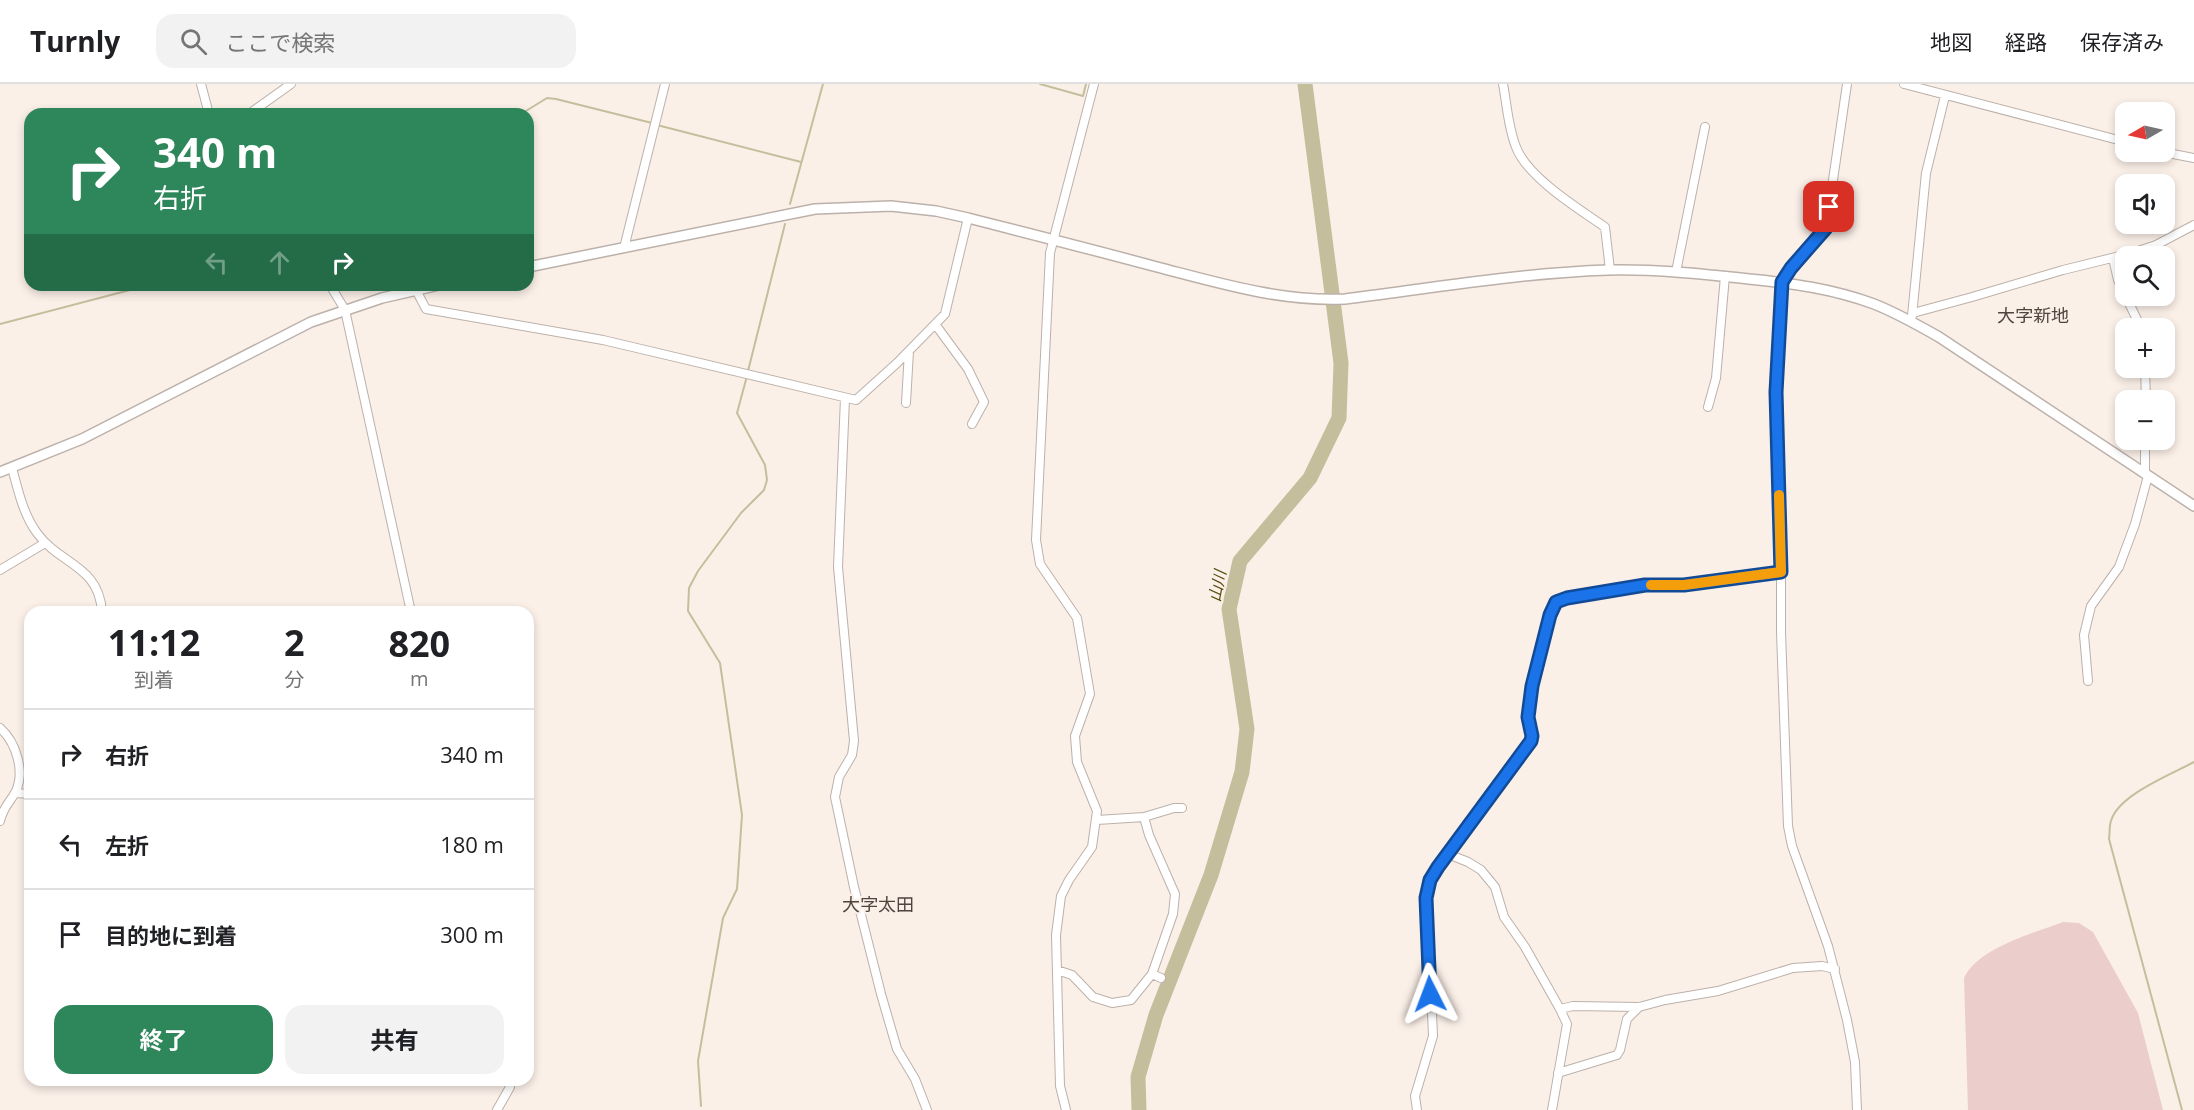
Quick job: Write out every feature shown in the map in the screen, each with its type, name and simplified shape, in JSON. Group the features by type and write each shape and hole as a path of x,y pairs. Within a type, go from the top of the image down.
{"street":[{"path":"201,84 207,108"},
{"path":"257,108 291,84"},
{"path":"624,248 665,84"},
{"path":"1066,1110 1060,1086 1056,935 1061,896 1069,880 1092,848 1097,811 1077,762 1075,736 1090,694 1077,618 1041,564 1036,540 1050,253 1094,84"},
{"path":"1503,84 1510,130 1517,150 1530,167 1552,188 1605,227 1610,270"},
{"path":"1847,84 1826,228 1791,268 1782,282 1776,392 1788,826 1792,846 1808,886 1835,969 1855,1062 1857,1110"},
{"path":"1904,84 2115,139"},
{"path":"1912,317 1926,173 1945,96"},
{"path":"1676,272 1705,127"},
{"path":"2175,154 2194,158"},
{"path":"534,266 815,209 891,206 936,211 968,218 1236,287 1282,296 1317,299 1345,299 1522,277 1610,270 1676,272 1782,282 1837,292 1912,317 2194,506"},
{"path":"417,291 426,309 603,340 856,400 945,314 968,218"},
{"path":"1912,317 2044,275 2156,245 2194,225"},
{"path":"2113,258 2118,280 2136,318"},
{"path":"1708,407 1716,378 1725,276"},
{"path":"334,291 345,310 410,606"},
{"path":"0,472 82,439 289,332 345,310 412,291"},
{"path":"935,324 968,369 984,402 972,424"},
{"path":"906,403 909,351"},
{"path":"845,398 838,567 854,741 852,755 839,777 835,797 854,887 897,1049 915,1079 927,1110"},
{"path":"2088,681 2084,635 2091,606 2119,567 2136,524 2146,475 2145,450"},
{"path":"12,468 27,517 45,543 88,576 97,587 102,606"},
{"path":"0,570 45,543"},
{"path":"1417,1110 1415,1096 1433,1036 1427,938 1427,888 1448,854 1531,741 1528,717 1532,686 1550,615 1556,602 1567,598 1645,585 1684,585 1781,572"},
{"path":"0,728 10,740 18,759 20,780 15,793 3,808 0,821"},
{"path":"15,793 24,794"},
{"path":"1097,820 1144,817 1174,808 1182,808"},
{"path":"1057,970 1072,975 1093,997 1112,1003 1133,998 1152,974 1173,914 1175,894 1149,835 1144,817"},
{"path":"1448,854 1481,870 1495,887 1504,917 1525,947 1568,1024 1551,1110"},
{"path":"1560,1009 1573,1006 1639,1007 1718,991 1793,968 1822,966 1835,969"},
{"path":"1152,974 1161,978"},
{"path":"1558,1073 1617,1055 1627,1019 1639,1007"},
{"path":"497,1110 510,1086"}],"shaded area":[{"path":"2063,922 2079,923 2093,932 2138,1013 2163,1110 1968,1110 1964,978 1971,967 1994,950"}],"waterway":[{"path":"790,204 823,84"},
{"path":"1040,84 1083,96 1086,84"},
{"name":"山川","path":"1139,1110 1138,1077 1156,1015 1211,875 1242,772 1247,729 1229,609 1240,561 1310,478 1339,418 1341,363 1305,84"},
{"path":"531,108 547,98 556,99 652,123"},
{"path":"657,125 801,162"},
{"path":"748,371 785,224"},
{"path":"0,324 126,291"},
{"path":"701,1106 698,1061 723,918 737,889 742,815 720,663 688,611 689,588 698,571 741,513 764,490 767,480 765,465 737,413 747,376"},
{"path":"2182,1110 2109,839 2111,821 2124,802 2147,786 2194,762"}],"slow traffic":[{"path":"1651,585 1684,585 1781,572 1779,495"}],"district":[{"name":"大字新地","path":"2033,316"},
{"name":"大字太田","path":"878,905"}],"route":[{"path":"1430,994 1427,888 1438,867 1528,748 1532,736 1528,717 1532,686 1550,615 1556,602 1567,598 1645,585 1684,585 1781,572 1776,392 1782,282 1791,268 1826,228 1829,207"}]}
